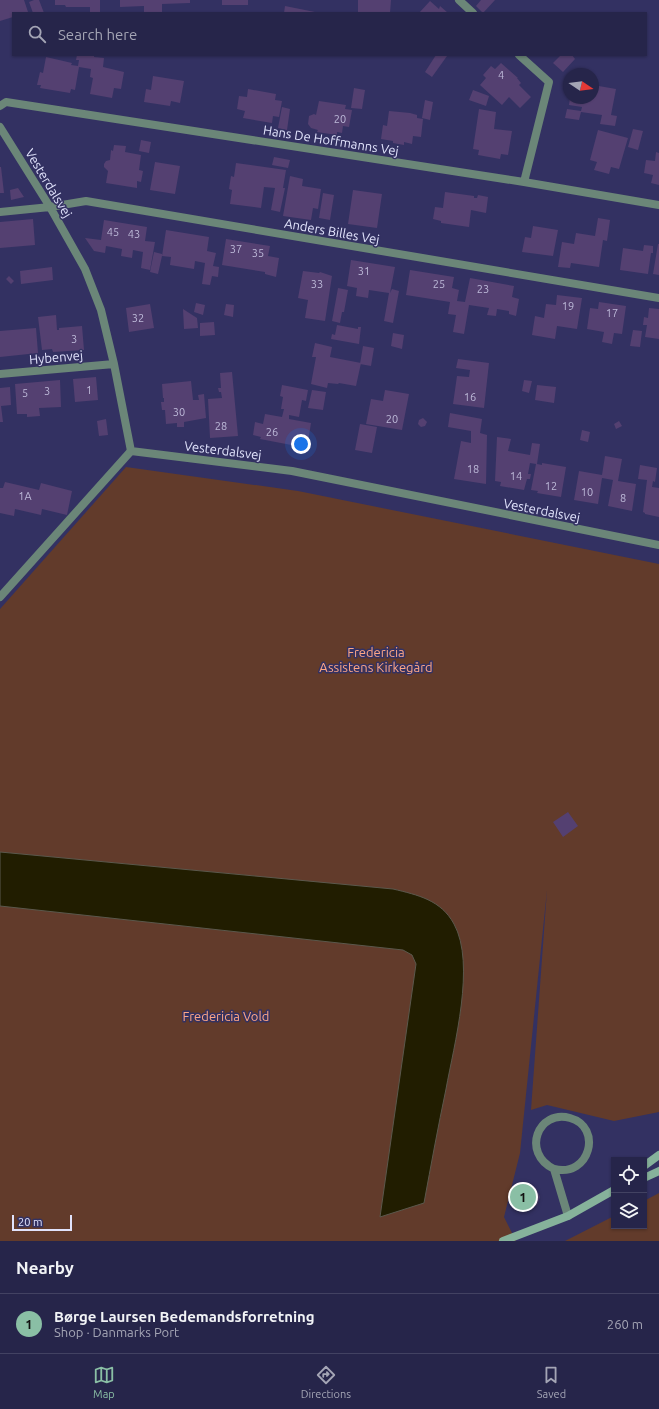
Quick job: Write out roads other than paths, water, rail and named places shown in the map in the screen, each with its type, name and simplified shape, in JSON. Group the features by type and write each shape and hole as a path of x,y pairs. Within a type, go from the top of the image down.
{"street":[{"path":"459,0 472,12"},
{"path":"520,56 549,82 524,182"},
{"name":"Hans De Hoffmanns Vej","path":"0,106 6,102 524,182 659,206"},
{"name":"Vesterdalsvej","path":"0,127 50,207 85,269 101,310 114,364 131,451 292,471 659,546"},
{"name":"Anders Billes Vej","path":"0,212 50,207 86,201 659,298"},
{"name":"Hybenvej","path":"0,374 114,364"},
{"path":"0,597 131,451"},
{"path":"554,1170 566,1171 574,1168 580,1164 588,1153 589,1145 586,1130 582,1125 571,1118 560,1117 547,1122 538,1134 536,1147 541,1161 554,1170 568,1216"},
{"path":"647,1164 659,1156"},
{"path":"647,1177 659,1171"},
{"path":"503,1241 568,1216 611,1192"}],"place":[{"name":"Børge Laursen Bedemandsforretning","path":"523,1197"}],"park label":[{"name":"Fredericia Assistens Kirkegård","path":"376,660"},
{"name":"Fredericia Vold","path":"226,1016"}]}
